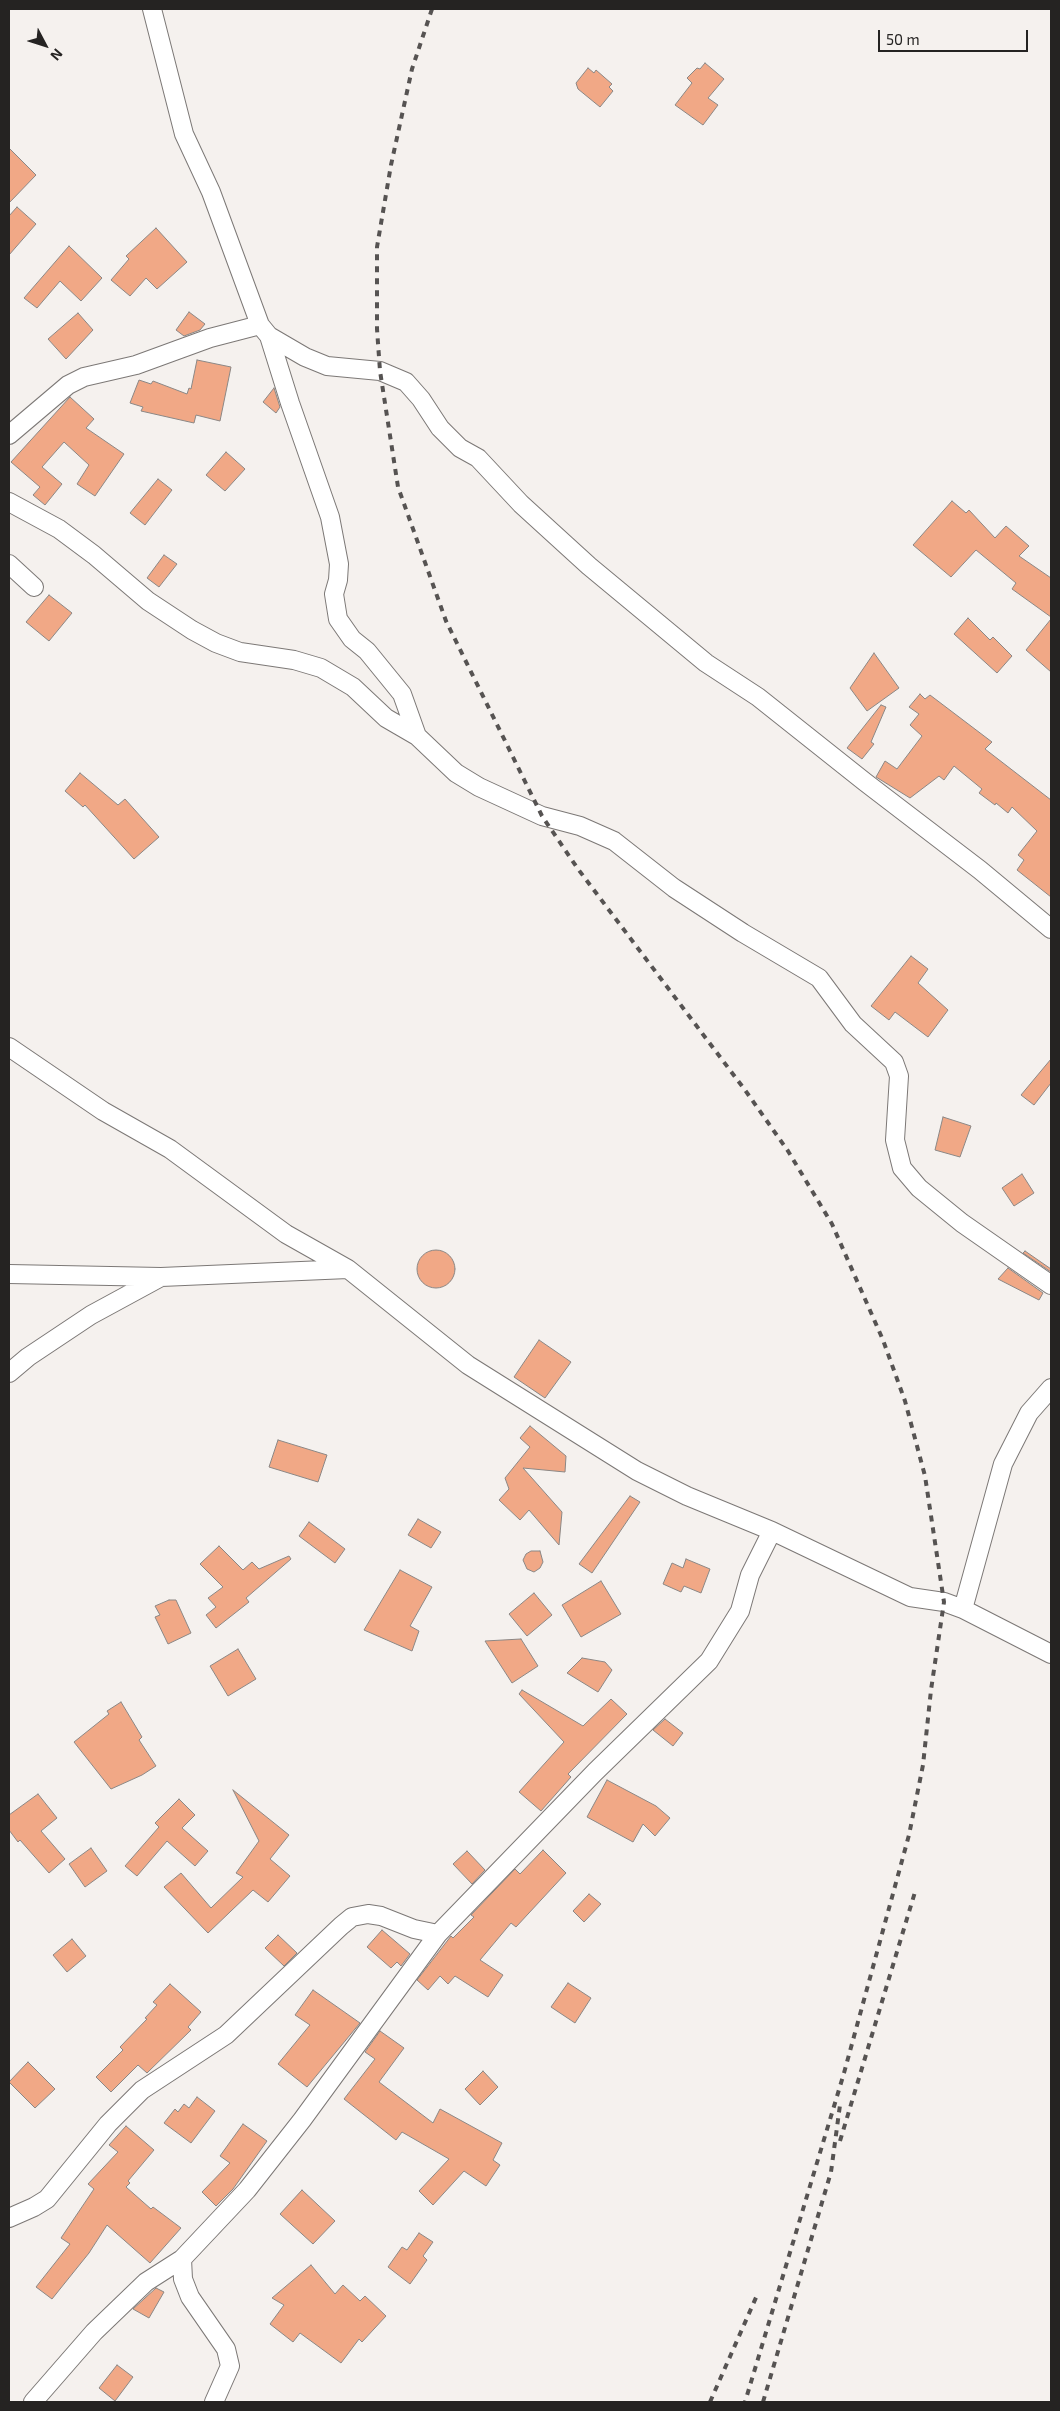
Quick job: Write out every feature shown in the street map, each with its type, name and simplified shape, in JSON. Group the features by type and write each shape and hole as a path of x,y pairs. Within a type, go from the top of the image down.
{"street":[{"path":"152,9 184,134 212,192 330,517 339,564 339,576 334,594 338,619 352,639 367,651 402,694 418,736"},
{"path":"9,435 61,391 84,377 136,365 210,338 264,331 305,357 327,366 380,371 406,382 422,399 440,428 460,448 478,458 521,504 590,566 706,663 758,697 980,870 1051,929"},
{"path":"9,502 59,528 94,554 148,601 192,630 216,643 240,652 294,660 320,668 353,687 386,718 418,736 456,773 479,787 542,816 580,826 614,841 674,888 743,933 819,978 854,1024 894,1062 899,1076 895,1140 902,1168 919,1188 962,1223 1051,1285"},
{"path":"9,564 34,587"},
{"path":"9,1047 103,1111 170,1149 286,1234 348,1269 468,1365 630,1467 687,1496 772,1531 910,1597 944,1602 963,1609 1051,1654"},
{"path":"9,1274 161,1277 348,1269"},
{"path":"9,1373 28,1357 90,1316 161,1277"},
{"path":"963,1609 1003,1464 1030,1413 1051,1388"},
{"path":"33,2402 101,2325 146,2282 182,2258 247,2190 302,2120 438,1934 595,1772 709,1661 740,1611 750,1575 772,1531"},
{"path":"9,2218 34,2207 46,2198 108,2124 142,2090 226,2035 341,1926 352,1918 368,1914 381,1916 414,1929 438,1934"},
{"path":"182,2258 183,2280 190,2297 226,2349 230,2366 214,2402"}],"building":[{"path":"705,63 724,79 708,98 718,105 703,125 675,105 692,83 687,78"},
{"path":"588,68 594,73 596,70 612,84 609,87 613,91 600,107 578,89 576,83"},
{"path":"9,148 36,175 9,203"},
{"path":"17,207 36,224 9,255 9,216"},
{"path":"156,228 187,262 157,289 146,278 130,296 111,280 129,259 126,256"},
{"path":"69,246 102,278 81,301 60,281 37,308 24,298"},
{"path":"189,312 205,324 200,330 184,336 176,330"},
{"path":"78,313 93,330 66,359 48,339"},
{"path":"197,360 231,367 220,421 196,415 194,423 141,411 143,407 130,403 139,380 151,384 153,381 187,394 189,388 191,389"},
{"path":"274,388 280,407 276,413 263,402"},
{"path":"70,397 94,419 86,428 124,454 95,496 77,484 89,465 64,442 42,467 62,484 45,505 33,495 40,487 11,462"},
{"path":"226,452 245,469 225,491 206,475"},
{"path":"158,479 172,490 145,525 130,513"},
{"path":"952,501 966,513 969,510 995,538 1006,526 1029,546 1019,556 1051,578 1051,617 1012,589 1016,583 976,550 951,577 913,545"},
{"path":"164,555 177,564 159,587 147,578"},
{"path":"49,595 72,613 49,641 26,622"},
{"path":"968,618 990,640 993,637 1012,656 997,673 954,634"},
{"path":"1051,619 1051,672 1026,650"},
{"path":"874,653 899,688 867,711 850,688"},
{"path":"920,694 925,699 930,695 992,742 985,749 1051,800 1051,897 1017,870 1024,860 1018,855 1037,831 1012,807 1008,813 979,793 982,789 954,766 944,780 939,776 910,798 876,777 885,761 897,769 922,736 910,725 919,714 909,707"},
{"path":"881,705 886,707 871,742 874,744 862,759 847,748"},
{"path":"80,773 118,805 125,799 159,837 134,859 85,805 83,807 65,791"},
{"path":"911,956 928,969 918,983 948,1010 928,1037 895,1012 889,1020 871,1006"},
{"path":"1051,1059 1051,1083 1034,1105 1021,1095"},
{"path":"943,1117 971,1126 960,1157 935,1150"},
{"path":"1022,1174 1034,1193 1014,1206 1002,1188"},
{"path":"436,1250 449,1256 455,1269 449,1282 436,1288 423,1282 417,1269 423,1256"},
{"path":"1025,1251 1051,1269 1051,1272 1023,1253"},
{"path":"1008,1268 1043,1293 1039,1300 998,1279"},
{"path":"539,1340 571,1362 545,1398 514,1377"},
{"path":"530,1426 566,1456 565,1472 523,1468 562,1512 559,1545 529,1510 520,1520 499,1500 509,1489 505,1478 530,1447 520,1438"},
{"path":"278,1440 327,1455 318,1482 269,1467"},
{"path":"630,1496 640,1502 592,1573 579,1564"},
{"path":"418,1519 441,1532 431,1548 408,1535"},
{"path":"309,1522 345,1549 335,1563 299,1536"},
{"path":"219,1546 243,1570 252,1562 259,1569 289,1556 291,1559 246,1598 249,1602 216,1628 206,1615 216,1607 208,1598 223,1587 200,1564"},
{"path":"531,1551 540,1551 543,1562 540,1568 534,1572 527,1569 523,1560 526,1554"},
{"path":"686,1559 710,1569 701,1593 684,1586 681,1592 663,1584 672,1563 683,1568"},
{"path":"400,1570 432,1587 410,1626 419,1631 412,1651 364,1630"},
{"path":"601,1581 621,1614 581,1637 562,1605"},
{"path":"534,1593 552,1615 527,1636 509,1614"},
{"path":"169,1600 176,1600 191,1633 168,1644 155,1617 160,1615 155,1606"},
{"path":"521,1639 538,1666 512,1683 485,1641"},
{"path":"238,1649 256,1679 228,1696 210,1666"},
{"path":"582,1658 605,1662 612,1670 598,1692 567,1673"},
{"path":"522,1690 583,1726 611,1699 627,1714 568,1774 571,1777 541,1811 519,1792 564,1742 519,1694"},
{"path":"121,1702 142,1737 139,1740 156,1766 142,1775 111,1789 74,1742 109,1714 107,1711"},
{"path":"665,1719 683,1733 673,1746 653,1730"},
{"path":"607,1780 656,1806 670,1818 655,1836 643,1824 633,1842 587,1817"},
{"path":"233,1790 289,1835 270,1859 290,1876 268,1902 253,1890 208,1933 164,1887 181,1873 211,1908 243,1877 236,1873 259,1841"},
{"path":"38,1794 57,1818 41,1831 65,1859 49,1873 20,1840 18,1842 9,1830 9,1815"},
{"path":"179,1799 195,1815 182,1828 208,1851 195,1866 167,1841 137,1876 125,1866 159,1827 155,1823"},
{"path":"91,1848 107,1871 85,1887 69,1864"},
{"path":"543,1850 566,1873 516,1927 511,1923 480,1960 503,1975 488,1997 455,1976 448,1984 440,1976 428,1990 417,1980 451,1936 453,1938 474,1917 471,1915 515,1869 520,1874"},
{"path":"467,1851 485,1870 472,1884 453,1864"},
{"path":"589,1894 601,1904 584,1922 573,1911"},
{"path":"382,1930 410,1954 401,1966 397,1962 391,1968 367,1947"},
{"path":"278,1935 297,1953 284,1966 265,1948"},
{"path":"72,1939 86,1956 67,1972 53,1955"},
{"path":"568,1983 591,1998 575,2023 551,2007"},
{"path":"170,1984 201,2012 188,2027 191,2030 147,2073 138,2065 111,2092 96,2077 123,2050 120,2047 147,2019 145,2018 157,2005 153,2002"},
{"path":"313,1990 360,2023 307,2087 278,2064 310,2025 295,2015"},
{"path":"380,2031 404,2048 379,2082 433,2123 440,2109 502,2143 493,2160 500,2165 486,2186 464,2171 433,2205 419,2191 449,2159 402,2132 396,2140 344,2099 375,2059 365,2052"},
{"path":"28,2062 55,2089 35,2108 9,2082"},
{"path":"483,2071 498,2087 480,2105 465,2089"},
{"path":"197,2097 215,2111 191,2143 164,2123 175,2109 178,2112 184,2104 189,2108"},
{"path":"243,2124 267,2141 233,2189 216,2206 202,2192 230,2163 220,2156"},
{"path":"126,2126 154,2150 128,2181 130,2183 126,2187 151,2209 153,2207 181,2228 150,2263 107,2225 89,2253 52,2299 36,2287 70,2244 61,2238 94,2189 88,2184 118,2152 109,2145"},
{"path":"302,2190 335,2221 313,2244 280,2214"},
{"path":"419,2233 433,2242 423,2256 427,2260 410,2284 388,2267 402,2247 407,2250"},
{"path":"311,2265 335,2294 343,2285 360,2301 365,2296 386,2316 362,2342 359,2339 341,2363 300,2333 293,2342 270,2324 284,2305 272,2298"},
{"path":"156,2288 164,2292 149,2318 133,2309"},
{"path":"117,2365 133,2377 115,2401 99,2388"}],"railway":[{"path":"432,9 412,69 391,165 377,247 377,329 380,371 398,487 446,621 542,816 578,869 745,1090 788,1151 832,1224 883,1340 905,1401 925,1476 944,1602 931,1690 923,1765 909,1835 844,2073 745,2402"},
{"path":"840,2141 915,1892"},
{"path":"763,2402 831,2172 840,2105"},
{"path":"710,2402 758,2293"}]}
